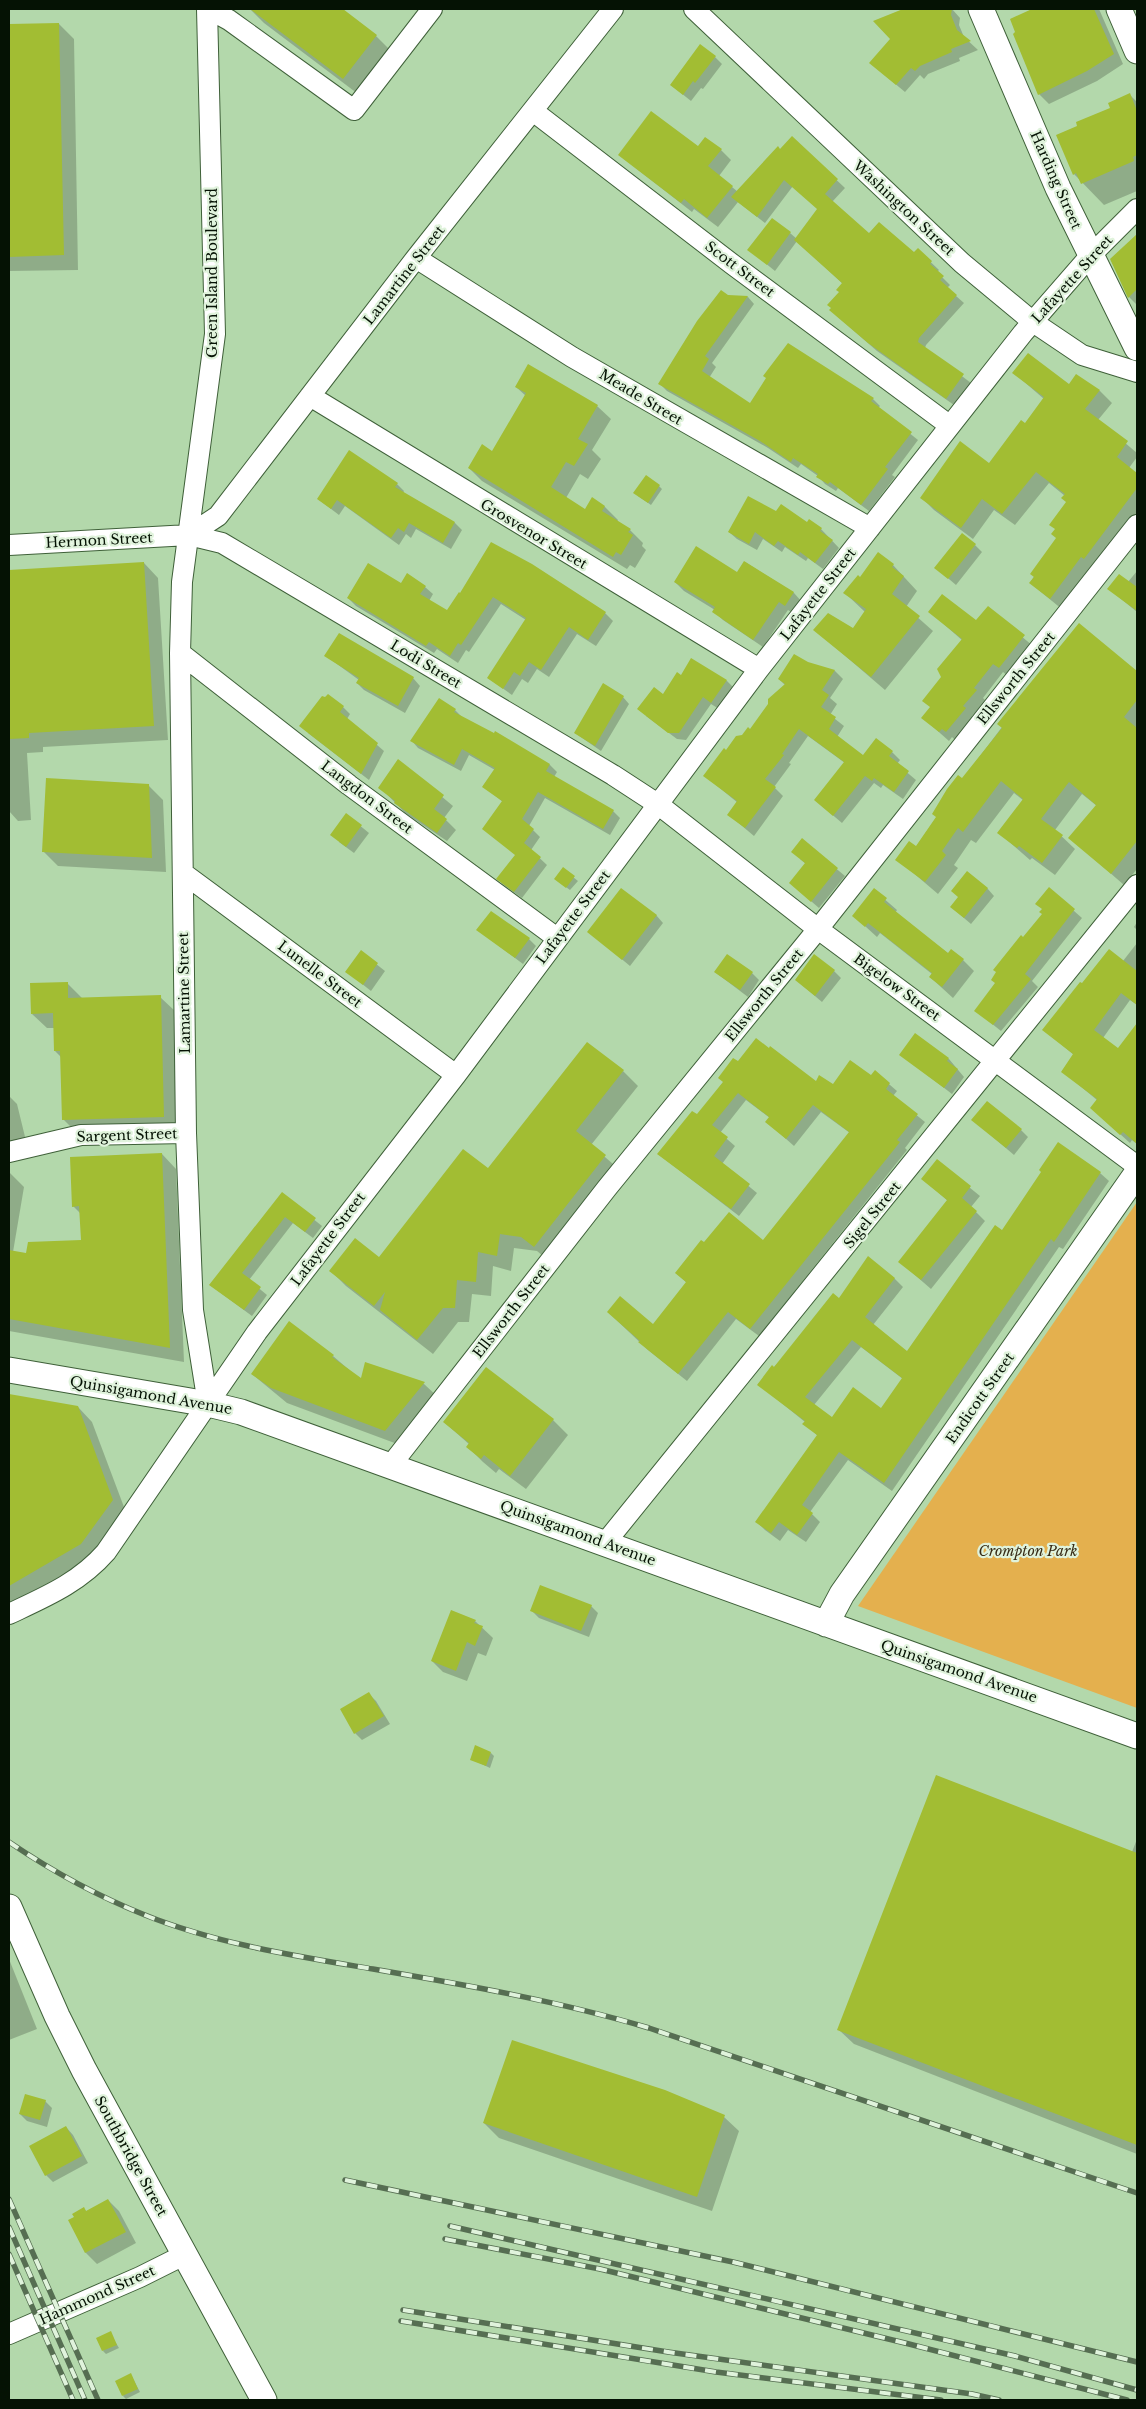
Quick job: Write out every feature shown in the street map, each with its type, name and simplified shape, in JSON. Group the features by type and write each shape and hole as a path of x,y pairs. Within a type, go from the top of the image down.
{"main road":[{"name":"Harding Street","path":"981,9 1058,188 1137,348"},
{"path":"1119,9 1137,51"},
{"name":"Endicott Street","path":"826,1624 842,1594 1137,1173"},
{"name":"Quinsigamond Avenue","path":"9,1370 208,1404 268,1420 1137,1736"},
{"name":"Southbridge Street","path":"9,1907 56,2016 264,2400"}],"street":[{"path":"208,9 229,20 354,110 432,9"},
{"name":"Green Island Boulevard","path":"182,582 215,334 208,9"},
{"name":"Lamartine Street","path":"189,535 218,516 416,258 613,9"},
{"name":"Washington Street","path":"694,9 962,263 1033,322 1082,356 1137,372"},
{"name":"Scott Street","path":"533,111 732,264 949,425"},
{"name":"Lafayette Street","path":"9,1614 69,1585 97,1562 257,1332 456,1075 759,669 949,425 1033,322 1090,256 1137,209"},
{"name":"Meade Street","path":"416,258 572,357 870,528"},
{"name":"Grosvenor Street","path":"310,396 759,669"},
{"name":"Ellsworth Street","path":"391,1465 607,1188 818,929 1137,525"},
{"name":"Hermon Street","path":"9,545 189,535"},
{"name":"Lodi Street","path":"189,535 222,543 613,775 659,805"},
{"name":"Lamartine Street","path":"182,582 180,653 186,1133 193,1310 208,1404"},
{"name":"Langdon Street","path":"180,653 349,785 557,938"},
{"name":"Bigelow Street","path":"659,805 818,929 997,1060 1137,1166"},
{"name":"Lunelle Street","path":"183,873 456,1075"},
{"name":"Sigel Street","path":"605,1543 1137,886"},
{"name":"Sargent Street","path":"9,1152 81,1135 186,1133"},
{"name":"Hammond Street","path":"9,2334 140,2277 184,2255"}],"green space":[{"name":"Crompton Park","path":"1137,1202 1137,1708 858,1606"}],"building":[{"path":"250,9 343,9 377,35 343,79"},
{"path":"903,9 952,9 951,15 957,30 971,41 951,49 952,52 920,66 915,71 911,68 896,85 869,63 890,39 873,21"},
{"path":"1032,9 1094,9 1114,54 1087,71 1038,95 1013,34 1015,32 1010,19"},
{"path":"59,23 64,255 9,257 9,24"},
{"path":"700,44 716,56 683,95 670,85"},
{"path":"1130,93 1137,111 1137,155 1133,157 1134,161 1081,184 1076,173 1073,175 1056,135 1077,126 1076,122 1110,108 1108,103"},
{"path":"651,111 698,146 705,137 722,149 708,166 733,186 707,218 684,199 681,203 618,155"},
{"path":"792,136 838,179 825,194 869,233 879,222 914,252 918,248 932,261 930,264 944,276 940,280 957,295 919,338 918,342 964,374 946,399 868,343 829,310 831,308 827,305 839,292 836,290 842,283 794,240 817,209 784,180 757,217 731,197 778,146 780,149"},
{"path":"772,218 791,232 767,265 747,250"},
{"path":"1137,234 1137,289 1128,298 1110,259"},
{"path":"721,290 728,295 748,296 705,356 709,359 702,371 750,403 766,378 763,376 788,343 874,398 871,401 912,432 885,467 888,469 861,505 830,482 828,484 816,477 818,474 793,458 791,462 760,441 658,384 697,321"},
{"path":"1028,353 1069,384 1076,374 1100,390 1085,409 1128,441 1117,457 1137,473 1137,488 1084,559 1081,557 1050,599 1029,583 1034,577 1030,574 1056,538 1051,534 1055,529 1049,525 1066,502 1061,498 1065,494 1036,472 1002,514 982,499 961,528 920,498 960,441 989,463 1021,420 1025,423 1044,397 1012,373"},
{"path":"528,364 598,405 578,439 588,444 574,466 566,462 551,487 585,509 592,497 605,506 602,511 631,529 628,532 633,535 621,555 616,552 613,557 468,468 482,444 492,451 526,393 515,387"},
{"path":"349,450 398,483 395,487 455,522 443,543 409,523 404,532 398,528 391,538 337,500 331,509 317,499"},
{"path":"646,475 660,485 648,503 633,493"},
{"path":"748,496 776,511 781,504 807,522 809,519 822,528 820,531 833,540 815,563 800,552 798,555 778,541 774,546 755,532 749,544 728,532"},
{"path":"962,533 976,544 948,579 934,568"},
{"path":"491,542 532,564 606,612 588,640 569,627 541,670 529,662 520,676 514,672 503,689 487,678 526,618 493,597 461,645 458,643 450,656 429,642 426,646 347,598 368,563 401,583 407,573 426,586 420,594 447,610 460,593"},
{"path":"696,546 737,572 744,561 794,592 785,606 779,602 753,640 712,612 715,607 674,582"},
{"path":"878,552 894,564 892,567 904,576 892,594 920,616 871,677 813,630 828,613 853,628 866,609 843,593 858,575 860,577"},
{"path":"144,562 154,726 29,733 29,738 9,739 9,570"},
{"path":"1119,574 1137,587 1137,611 1107,589"},
{"path":"942,594 976,620 988,606 1025,635 999,668 993,664 974,688 977,690 963,706 966,708 946,732 942,729 939,732 921,718 930,707 922,701 941,677 937,669 962,639 928,612"},
{"path":"1079,623 1137,671 1137,700 1124,717 1137,728 1137,841 1111,874 1068,838 1096,805 1069,782 1041,819 1063,835 1042,863 997,833 1023,799 1001,781 963,832 958,828 942,851 946,855 925,882 895,860 909,841 916,846 936,817 932,814 947,789 958,775 962,778 1002,728 997,724"},
{"path":"339,633 414,677 398,706 356,683 359,678 324,656"},
{"path":"794,654 808,662 835,670 822,690 829,695 821,707 836,717 829,729 863,755 876,738 893,751 889,756 909,771 894,792 874,778 872,781 865,776 833,816 814,800 844,762 799,729 782,754 784,755 765,779 776,787 745,828 727,815 737,801 703,776 724,748 726,750 736,736 742,735 748,727 750,729 768,704 768,699 785,684 778,679"},
{"path":"691,658 727,680 711,703 703,697 679,733 668,733 637,709 654,687 663,694 677,672 681,675"},
{"path":"603,683 624,696 595,746 574,733"},
{"path":"328,694 344,706 340,712 378,743 361,774 299,726 322,696 325,697"},
{"path":"439,698 456,709 454,712 494,733 495,731 550,764 546,771 614,810 603,829 538,792 522,819 534,829 524,843 541,857 514,892 496,879 515,855 482,829 502,801 482,787 495,768 462,749 454,765 410,741"},
{"path":"398,759 444,795 434,809 447,819 437,833 394,803 395,801 378,788"},
{"path":"46,778 149,784 152,858 42,852"},
{"path":"346,813 362,825 346,847 330,835"},
{"path":"802,838 838,868 811,902 789,883 805,863 791,852"},
{"path":"563,867 575,876 566,888 554,879"},
{"path":"967,871 988,888 964,918 950,907 958,897 951,891"},
{"path":"1049,887 1075,909 1025,974 1031,979 993,1025 974,1011 995,983 991,980 996,972 993,970 1021,935 1023,937 1042,914 1039,912 1042,909 1035,904"},
{"path":"621,888 657,915 622,960 587,932"},
{"path":"874,888 887,898 884,902 948,953 951,949 964,959 942,987 929,977 932,973 868,923 865,927 852,916"},
{"path":"491,911 530,938 515,958 476,930"},
{"path":"1109,949 1137,971 1137,1005 1121,993 1094,1030 1118,1048 1137,1023 1137,1144 1123,1132 1120,1135 1090,1108 1097,1099 1061,1072 1073,1054 1042,1030"},
{"path":"361,950 378,963 363,985 345,972"},
{"path":"727,954 753,972 740,990 714,972"},
{"path":"814,954 835,970 815,996 795,980"},
{"path":"68,982 68,998 161,995 164,1117 62,1120 60,1051 54,1051 53,1013 31,1014 30,983"},
{"path":"915,1033 949,1058 947,1061 958,1069 944,1088 899,1055"},
{"path":"756,1038 769,1048 770,1046 816,1081 819,1075 833,1084 850,1060 871,1075 875,1070 890,1083 886,1089 918,1114 897,1140 900,1142 750,1329 728,1312 678,1374 638,1342 640,1341 607,1312 620,1296 653,1324 686,1282 675,1273 701,1240 704,1242 729,1212 763,1240 849,1132 813,1105 786,1139 765,1122 769,1117 738,1093 712,1125 728,1137 714,1156 750,1184 731,1209 657,1154 692,1111 697,1114 723,1082 718,1078 733,1058 738,1061"},
{"path":"587,1042 624,1070 576,1131 606,1155 534,1247 521,1237 500,1234 497,1256 478,1252 476,1282 457,1280 455,1308 443,1308 417,1340 380,1310 385,1292 374,1306 329,1271 355,1238 379,1257 463,1149 488,1168"},
{"path":"987,1101 1022,1129 1006,1148 971,1120"},
{"path":"1058,1142 1101,1172 1054,1242 1051,1239 884,1483 839,1452 802,1505 813,1513 797,1535 779,1522 771,1533 755,1522 817,1435 802,1424 805,1421 757,1385 772,1365 774,1367 833,1293 839,1298 868,1256 895,1278 865,1317 907,1351 995,1225 1002,1230 1041,1172 1039,1170","holes":["852,1340 902,1378 881,1408 853,1387 832,1417 805,1397"]},
{"path":"162,1153 170,1348 9,1319 9,1250 26,1253 28,1242 81,1240 79,1206 72,1207 70,1157"},
{"path":"937,1159 971,1186 962,1198 977,1211 921,1280 898,1262 947,1200 921,1179"},
{"path":"282,1192 316,1218 305,1232 285,1217 242,1273 261,1287 244,1310 209,1285"},
{"path":"289,1321 334,1355 332,1357 361,1378 365,1362 425,1382 385,1431 271,1388 251,1374"},
{"path":"486,1367 554,1419 510,1476 484,1455 481,1459 466,1447 469,1443 443,1422"},
{"path":"9,1394 78,1406 113,1500 81,1544 9,1586"},
{"path":"540,1585 592,1605 581,1631 530,1611"},
{"path":"451,1610 476,1620 474,1623 483,1626 475,1646 467,1642 456,1671 431,1661"},
{"path":"369,1692 384,1716 354,1734 340,1709"},
{"path":"475,1745 491,1752 486,1766 470,1760"},
{"path":"936,1775 1137,1853 1137,2145 837,2030"},
{"path":"512,2040 665,2090 725,2115 697,2197 483,2123"},
{"path":"25,2094 46,2100 40,2120 19,2114"},
{"path":"66,2126 82,2156 45,2176 29,2146"},
{"path":"108,2199 126,2232 85,2253 68,2220 74,2217 72,2214 84,2207 86,2211"},
{"path":"111,2331 117,2345 102,2351 96,2338"},
{"path":"131,2373 138,2389 122,2396 115,2381"}],"railway":[{"path":"9,1842 58,1873 110,1900 145,1915 200,1934 286,1954 512,1994 615,2018 1137,2193"},
{"path":"345,2180 733,2262 1137,2362"},
{"path":"9,2199 98,2400"},
{"path":"450,2226 1015,2356 1137,2390"},
{"path":"9,2227 85,2400"},
{"path":"445,2239 600,2269 909,2344 1127,2400"},
{"path":"9,2254 73,2400"},
{"path":"403,2310 668,2352 972,2394 999,2400"},
{"path":"401,2321 716,2372 941,2400"}]}
